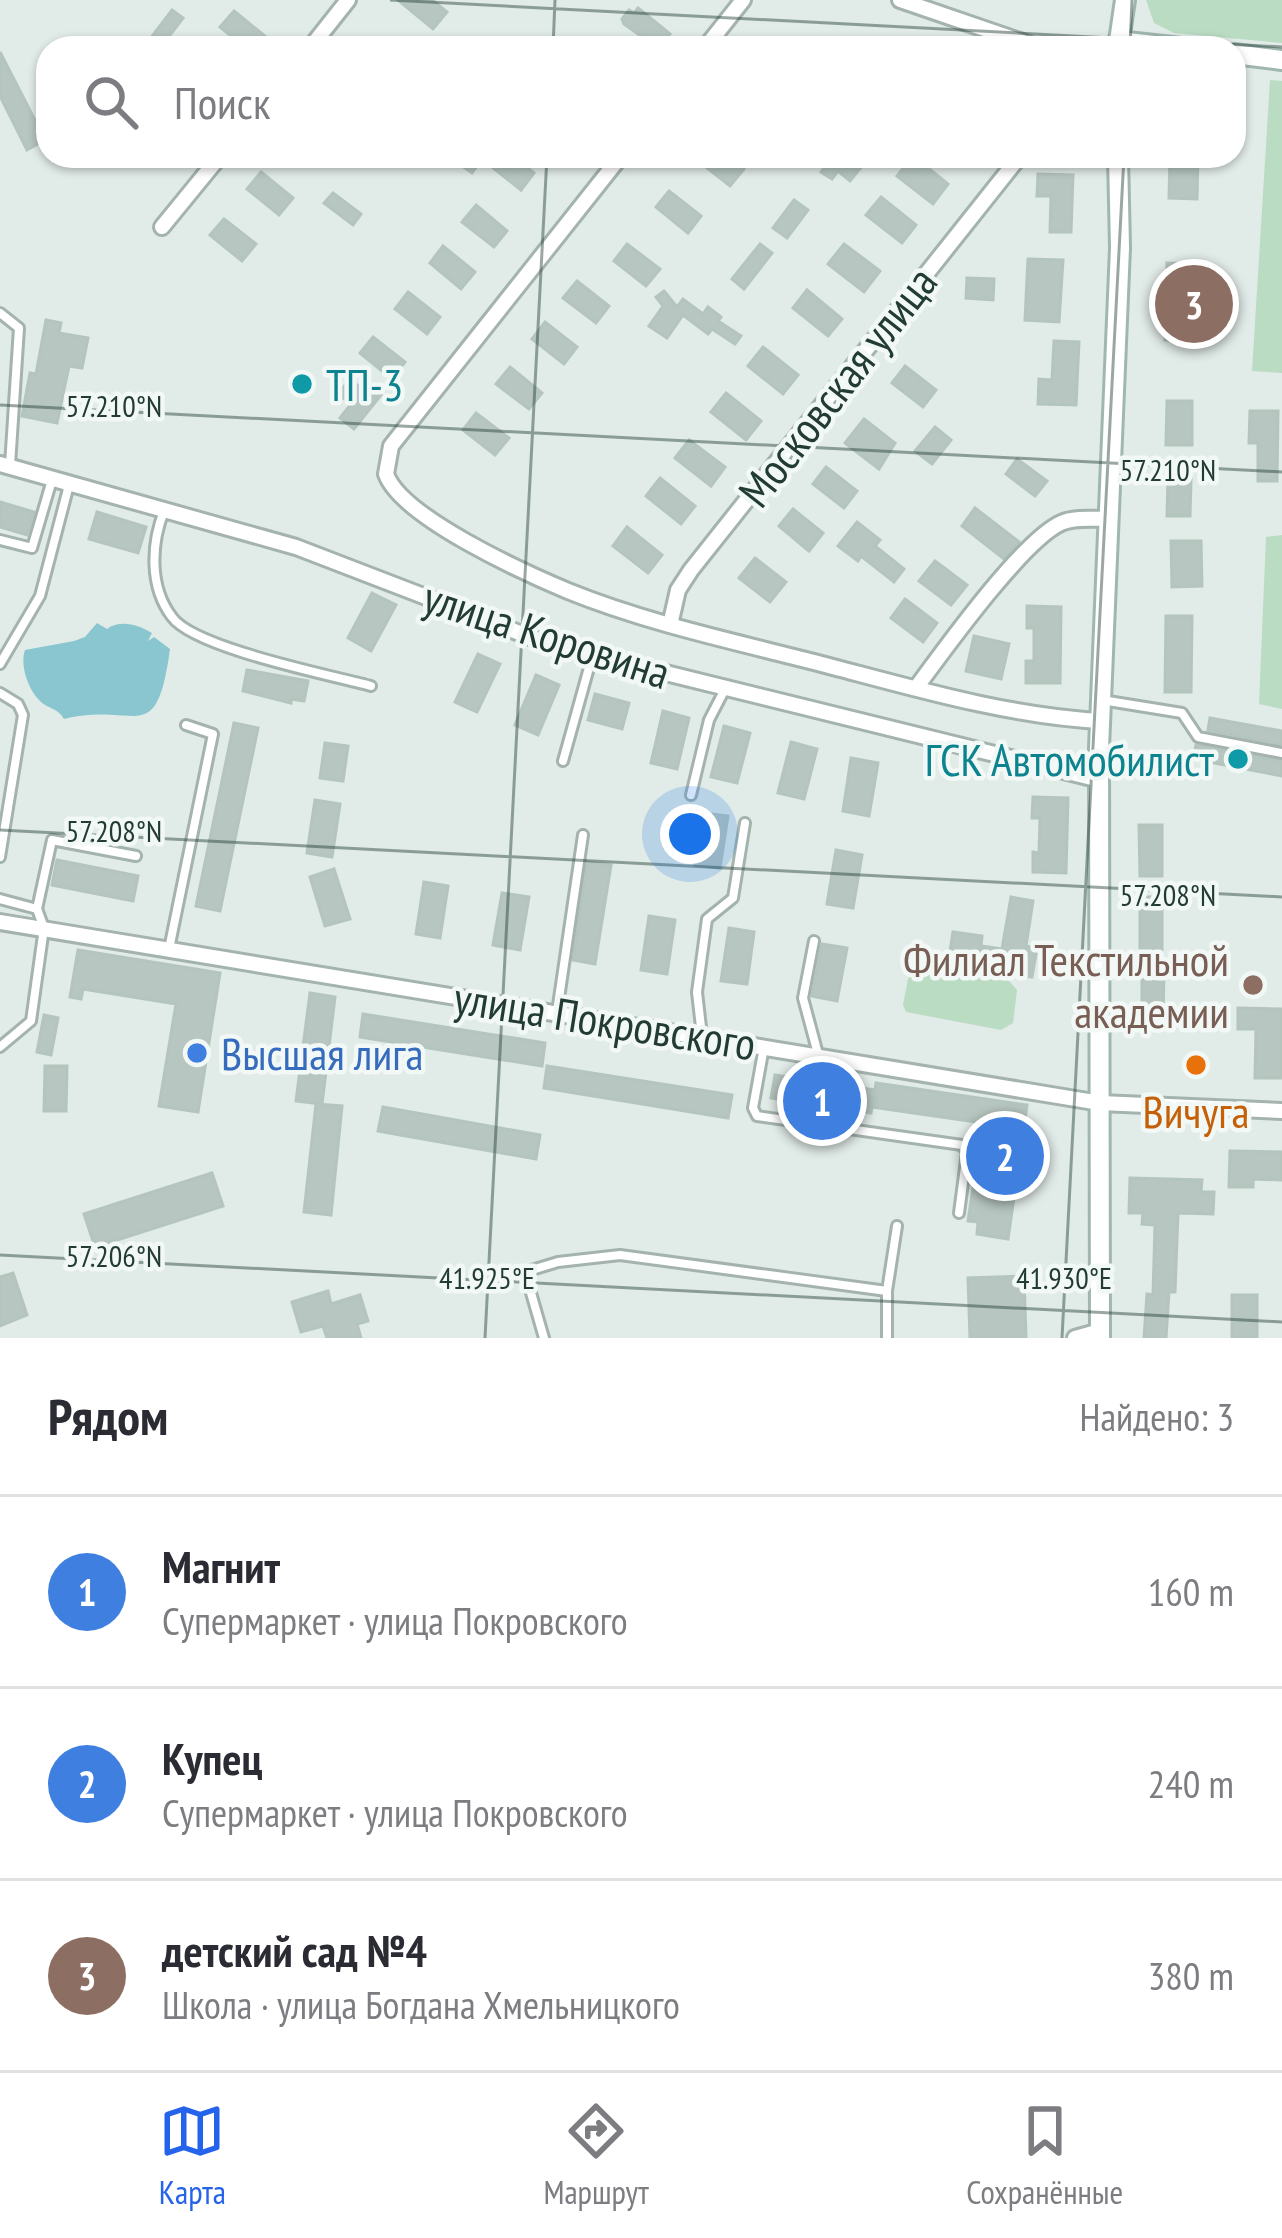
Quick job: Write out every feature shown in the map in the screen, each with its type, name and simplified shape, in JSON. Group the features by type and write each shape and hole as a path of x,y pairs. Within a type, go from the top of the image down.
{"street":[{"path":"320,36 348,0"},
{"path":"714,36 742,0"},
{"path":"900,0 1005,36"},
{"path":"1119,36 1125,0"},
{"path":"1246,56 1282,60"},
{"path":"163,227 210,168"},
{"path":"611,168 391,446 386,474 390,485 412,506 498,558 567,591 670,625 916,688 1068,719 1101,721"},
{"name":"Московская улица","path":"670,625 678,590 691,570 1010,168"},
{"path":"1075,1338 1100,1335 1101,700 1120,248 1118,168"},
{"name":"улица Коровина","path":"5,465 296,547 548,644 1100,780"},
{"path":"916,688 971,615 1042,535 1064,521 1108,519"},
{"name":"улица Покровского","path":"0,922 1100,1103 1282,1111"}],"lane":[{"path":"0,313 19,328 5,465"},
{"path":"0,540 32,548 52,479"},
{"path":"0,664 40,596 70,483"},
{"path":"164,510 154,560 160,594 182,628 234,649 371,686"},
{"path":"562,761 592,656"},
{"path":"691,795 709,721 725,689"},
{"path":"0,693 18,704 23,715 0,857"},
{"path":"1101,700 1182,712 1198,737 1282,753"},
{"path":"169,949 213,734 186,725"},
{"path":"702,1036 698,992 707,919 733,898 745,823"},
{"path":"557,1012 583,835"},
{"path":"0,1047 31,1022 44,928 38,909 52,840 136,856"},
{"path":"0,899 38,909"},
{"path":"814,941 802,998 818,1054"},
{"path":"764,1046 753,1108 758,1116 962,1145 968,1152 959,1213"},
{"path":"887,1338 887,1291 897,1226"},
{"path":"544,1338 525,1272 558,1262 620,1255 887,1291"}],"green space":[{"path":"1146,0 1282,0 1282,43 1246,36 1174,33 1154,23"},
{"path":"1270,80 1282,81 1282,373 1252,371"},
{"path":"1282,535 1282,709 1259,704 1266,537"},
{"path":"921,967 1009,981 1017,990 1013,1023 1001,1030 906,1012 909,974"}],"water":[{"path":"97,623 107,629 124,624 141,628 152,633 148,641 154,637 170,649 158,700 150,711 139,716 64,719 31,689 24,669 25,650 85,637"}],"building":[{"path":"398,0 432,0 447,12 433,29"},
{"path":"638,8 670,34 641,36 622,19 629,10 634,13"},
{"path":"172,10 183,18 169,36 152,36"},
{"path":"234,11 265,36 231,36 220,27"},
{"path":"0,52 36,122 36,145 27,150 0,96"},
{"path":"493,168 528,168 534,173 521,190"},
{"path":"707,168 744,169 730,186"},
{"path":"824,168 861,168 850,181 838,171 832,179 821,172"},
{"path":"903,168 928,168 948,184 933,204 897,176"},
{"path":"1170,168 1198,168 1197,199 1169,198"},
{"path":"261,172 293,198 279,215 247,189"},
{"path":"1038,174 1073,175 1071,232 1050,232 1051,196 1037,196"},
{"path":"669,191 701,216 688,233 656,207"},
{"path":"333,193 361,214 353,225 324,203"},
{"path":"881,197 916,225 902,243 866,215"},
{"path":"794,200 808,210 787,238 773,228"},
{"path":"476,205 507,231 494,247 462,222"},
{"path":"224,219 256,244 242,261 210,235"},
{"path":"627,244 660,269 646,286 614,261"},
{"path":"760,244 772,253 744,289 732,279"},
{"path":"844,244 880,271 864,292 828,264"},
{"path":"443,246 475,272 461,289 430,263"},
{"path":"1028,259 1063,260 1059,322 1025,320"},
{"path":"1167,263 1193,264 1193,294 1221,295 1221,315 1192,314 1191,341 1165,340"},
{"path":"967,278 994,279 993,300 966,298"},
{"path":"577,281 609,306 596,323 563,298"},
{"path":"807,290 842,319 828,336 793,308"},
{"path":"664,291 677,307 683,299 703,314 708,307 721,317 718,321 741,336 735,344 712,329 708,334 683,315 667,338 649,326 663,306 656,297"},
{"path":"408,292 440,317 427,334 395,309"},
{"path":"46,320 61,323 59,333 88,338 82,368 69,366 57,423 22,416"},
{"path":"545,322 577,347 564,364 532,339"},
{"path":"373,337 405,362 392,379 360,353"},
{"path":"1054,341 1079,342 1076,405 1038,404 1039,379 1052,380"},
{"path":"763,347 798,375 783,394 748,366"},
{"path":"905,366 936,390 923,407 892,383"},
{"path":"510,367 542,393 529,409 496,384"},
{"path":"350,379 365,392 370,386 381,395 354,429 340,418 351,404 338,394"},
{"path":"726,393 761,421 746,440 711,412"},
{"path":"1167,401 1192,401 1192,445 1166,445"},
{"path":"1250,411 1278,411 1277,481 1258,481 1258,443 1249,443"},
{"path":"476,413 509,438 495,455 463,430"},
{"path":"864,419 895,443 879,469 845,443"},
{"path":"935,427 951,440 932,464 915,451"},
{"path":"689,440 725,467 711,486 675,458"},
{"path":"1017,459 1047,481 1035,496 1006,474"},
{"path":"826,467 857,491 844,508 813,484"},
{"path":"660,478 695,506 681,524 646,496"},
{"path":"1168,479 1191,479 1190,516 1167,516"},
{"path":"0,502 34,512 27,535 0,527"},
{"path":"975,508 1019,542 1004,559 962,526"},
{"path":"793,509 823,533 809,551 779,526"},
{"path":"97,512 146,527 138,553 89,539"},
{"path":"857,522 880,540 875,546 904,569 894,582 861,556 858,561 838,546"},
{"path":"627,527 662,555 648,573 613,546"},
{"path":"1171,541 1201,541 1202,586 1172,587"},
{"path":"755,558 786,582 770,602 739,578"},
{"path":"935,561 967,585 951,605 919,581"},
{"path":"372,593 396,605 371,651 348,638"},
{"path":"905,599 937,623 923,642 891,618"},
{"path":"1027,606 1061,607 1060,683 1026,683 1026,661 1034,661 1034,628 1027,628"},
{"path":"1166,616 1192,616 1191,692 1165,692"},
{"path":"974,636 1009,644 1001,679 966,671"},
{"path":"478,654 500,664 477,712 455,702"},
{"path":"247,670 308,681 304,701 291,699 291,703 243,691"},
{"path":"536,675 559,685 538,735 515,725"},
{"path":"595,694 629,703 622,729 588,720"},
{"path":"663,711 689,718 677,769 651,763"},
{"name":"ГСК Автомобилист","path":"1210,718 1282,731 1282,745 1208,730"},
{"path":"234,723 258,728 220,911 196,906"},
{"path":"724,726 750,733 737,783 711,777"},
{"path":"791,742 817,749 804,799 778,793"},
{"path":"325,743 348,746 343,781 320,778"},
{"name":"ГСК Автомобилист","path":"1196,745 1282,761 1282,776 1193,759"},
{"path":"851,758 878,763 869,816 843,811"},
{"path":"1033,797 1068,798 1066,873 1033,872 1040,818 1032,818"},
{"path":"315,800 340,804 332,857 307,853"},
{"path":"703,813 728,816 720,868 695,865"},
{"path":"1139,825 1162,825 1162,876 1140,876"},
{"path":"836,850 862,855 853,908 827,904"},
{"path":"57,860 138,876 133,901 52,885"},
{"path":"587,862 611,865 595,964 573,960"},
{"path":"334,869 350,919 325,926 310,877"},
{"path":"424,882 448,886 440,938 416,934"},
{"path":"502,893 529,897 520,950 493,945"},
{"path":"1011,897 1033,901 1026,946 1037,948 1032,977 948,964 953,932 982,936 981,946 1002,949"},
{"path":"1140,897 1162,897 1162,950 1140,950"},
{"path":"649,916 675,920 667,974 641,970"},
{"path":"729,928 754,932 747,984 721,981"},
{"path":"822,944 847,948 837,1001 812,996"},
{"path":"78,950 220,973 198,1112 159,1106 176,1004 83,989 81,999 70,997"},
{"path":"1142,970 1164,970 1163,1022 1142,1022"},
{"path":"310,993 335,997 322,1104 296,1101"},
{"path":"1238,1008 1282,1009 1282,1078 1255,1078 1256,1029 1238,1029"},
{"path":"363,1014 545,1043 542,1066 360,1037"},
{"path":"44,1015 58,1018 51,1055 37,1052"},
{"path":"45,1066 67,1066 66,1111 44,1111"},
{"path":"547,1066 732,1095 728,1118 544,1088"},
{"path":"775,1075 875,1090 876,1083 1027,1105 1008,1239 977,1234 978,1222 968,1221 983,1123 771,1098"},
{"path":"316,1104 342,1106 331,1215 304,1212"},
{"path":"383,1107 540,1135 536,1159 378,1131"},
{"path":"1230,1151 1282,1152 1282,1180 1253,1179 1253,1187 1229,1187"},
{"path":"212,1173 223,1206 95,1247 84,1214"},
{"path":"1130,1178 1202,1180 1201,1192 1214,1192 1213,1214 1178,1213 1175,1292 1169,1292 1166,1338 1144,1338 1147,1294 1153,1295 1155,1225 1142,1224 1143,1213 1129,1213"},
{"path":"13,1273 27,1315 0,1326 0,1277"},
{"path":"1024,1276 1026,1338 970,1338 968,1278"},
{"path":"328,1291 331,1304 360,1295 368,1321 357,1324 361,1338 327,1338 323,1326 301,1332 292,1302"},
{"path":"1232,1295 1257,1295 1257,1338 1232,1338"}],"place":[{"name":"детский сад №4","path":"1194,304"},
{"name":"ТП-3","path":"302,384"},
{"name":"ГСК Автомобилист","path":"1238,759"},
{"name":"Филиал Текстильной академии","path":"1253,985"},
{"name":"Высшая лига","path":"197,1053"},
{"name":"Вичуга","path":"1196,1065"},
{"name":"Магнит","path":"822,1101"},
{"name":"Купец","path":"1005,1156"}]}
